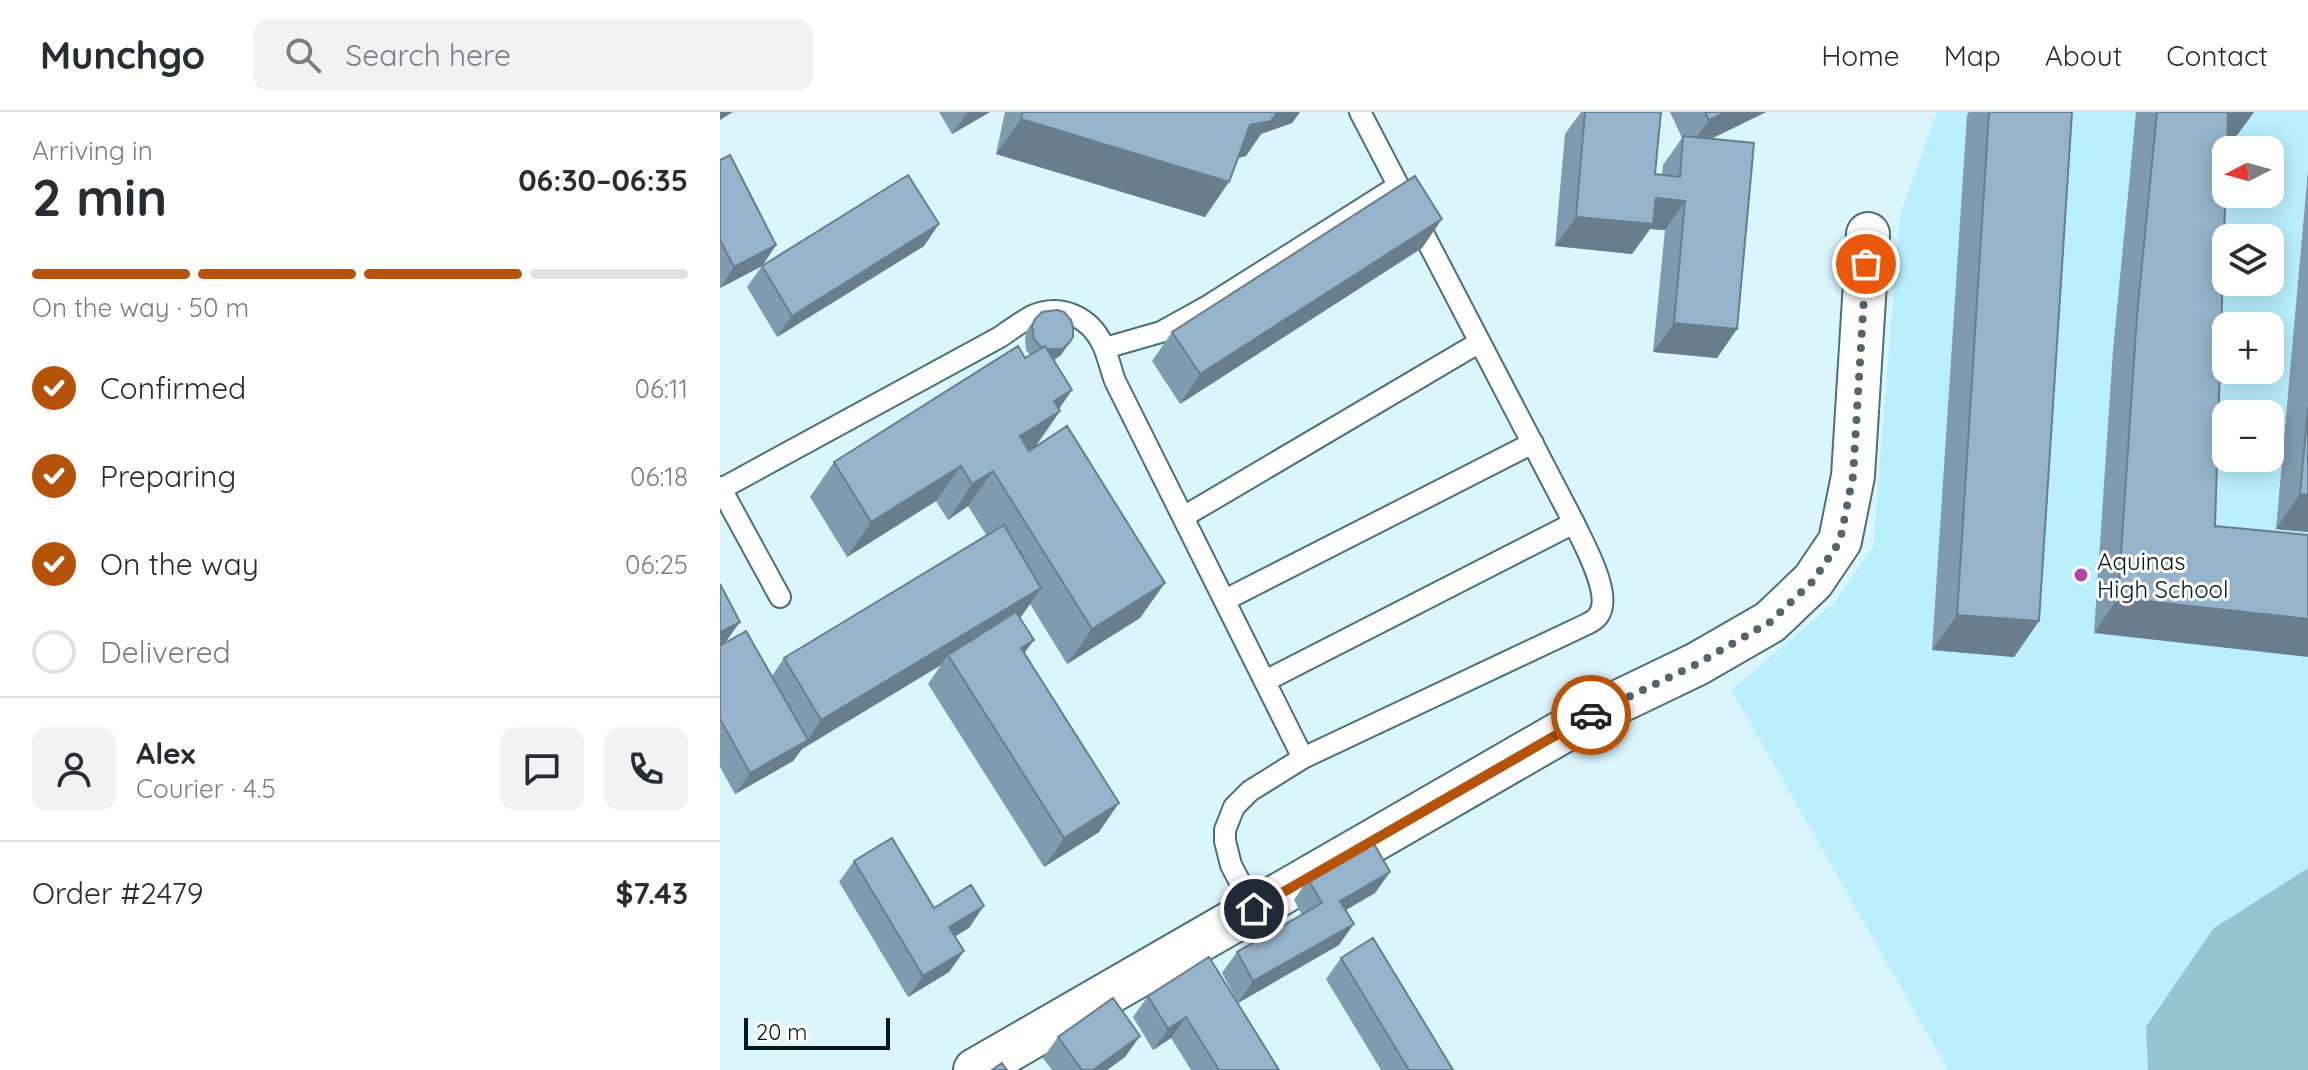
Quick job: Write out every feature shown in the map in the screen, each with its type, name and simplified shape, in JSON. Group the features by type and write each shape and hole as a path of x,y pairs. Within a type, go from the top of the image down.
{"street":[{"path":"975,1070 1593,714 1697,664 1770,622 1813,581 1840,541 1853,476 1868,234"}],"lane":[{"path":"1254,909 1226,853 1225,830 1234,807 1250,791 1303,758 1596,619 1603,605 1601,586 1574,523 1360,112"},
{"path":"1105,348 1161,332 1208,306 1398,186"},
{"path":"780,597 720,488 1000,337 1035,315 1062,310 1094,328 1105,348 1115,381 1303,758"},
{"path":"1183,517 1480,342"},
{"path":"1225,600 1533,443"},
{"path":"1265,681 1574,523"}],"shaded area":[{"name":"Aquinas High School","path":"1937,112 2308,112 2308,1070 1948,1070 1731,690 1834,603 1873,547 1900,215"},
{"path":"2308,868 2308,1070 2148,1070 2146,1027 2213,929"}],"building":[{"path":"1023,112 1277,112 1271,121 1250,125 1229,182 1021,119"},
{"path":"1585,112 1661,112 1655,174 1680,177 1683,136 1754,143 1737,329 1674,323 1685,201 1656,198 1653,224 1576,217"},
{"path":"1705,112 1726,112 1709,120"},
{"path":"1989,112 2072,112 2039,621 1957,615"},
{"path":"2157,112 2228,112 2227,136 2212,136 2212,208 2225,208 2224,224 2212,224 2212,296 2222,296 2222,312 2212,312 2212,384 2219,384 2219,400 2212,400 2212,472 2217,472 2215,526 2308,535 2308,619 2118,598 2137,315"},
{"path":"730,155 776,245 734,267 720,240 720,160"},
{"path":"908,175 939,224 792,316 762,266"},
{"path":"1415,176 1442,219 1200,374 1172,332"},
{"path":"1042,312 1064,312 1071,320 1073,337 1062,349 1042,348 1034,339 1032,326"},
{"path":"1018,346 1025,358 1045,346 1072,390 1054,401 1060,411 1020,436 1029,451 1067,426 1165,583 1092,629 993,471 972,484 961,466 871,522 834,462"},
{"path":"2308,407 2308,495 2300,494"},
{"path":"1004,525 1041,588 821,720 784,658"},
{"path":"720,584 740,622 720,632"},
{"path":"1016,612 1034,640 1021,648 1119,803 1064,838 948,655"},
{"path":"746,631 808,740 750,773 720,719 720,646"},
{"path":"892,838 934,908 971,885 984,906 949,927 964,951 923,976 854,861"},
{"path":"1373,842 1390,872 1340,901 1354,924 1253,981 1237,952 1322,903 1308,879"},
{"path":"1373,938 1453,1070 1409,1070 1341,958"},
{"path":"1209,957 1279,1070 1219,1070 1186,1017 1168,1029 1148,996"},
{"path":"1113,998 1140,1036 1093,1070 1082,1070 1058,1037"},
{"path":"1002,1063 1007,1070 992,1070"}],"way so far":[{"path":"1591,715 1697,664 1770,622 1813,581 1840,541 1853,476 1866,264"}],"place":[{"name":"Aquinas High School","path":"2081,575"}],"route":[{"path":"1254,909 1591,715"}]}
